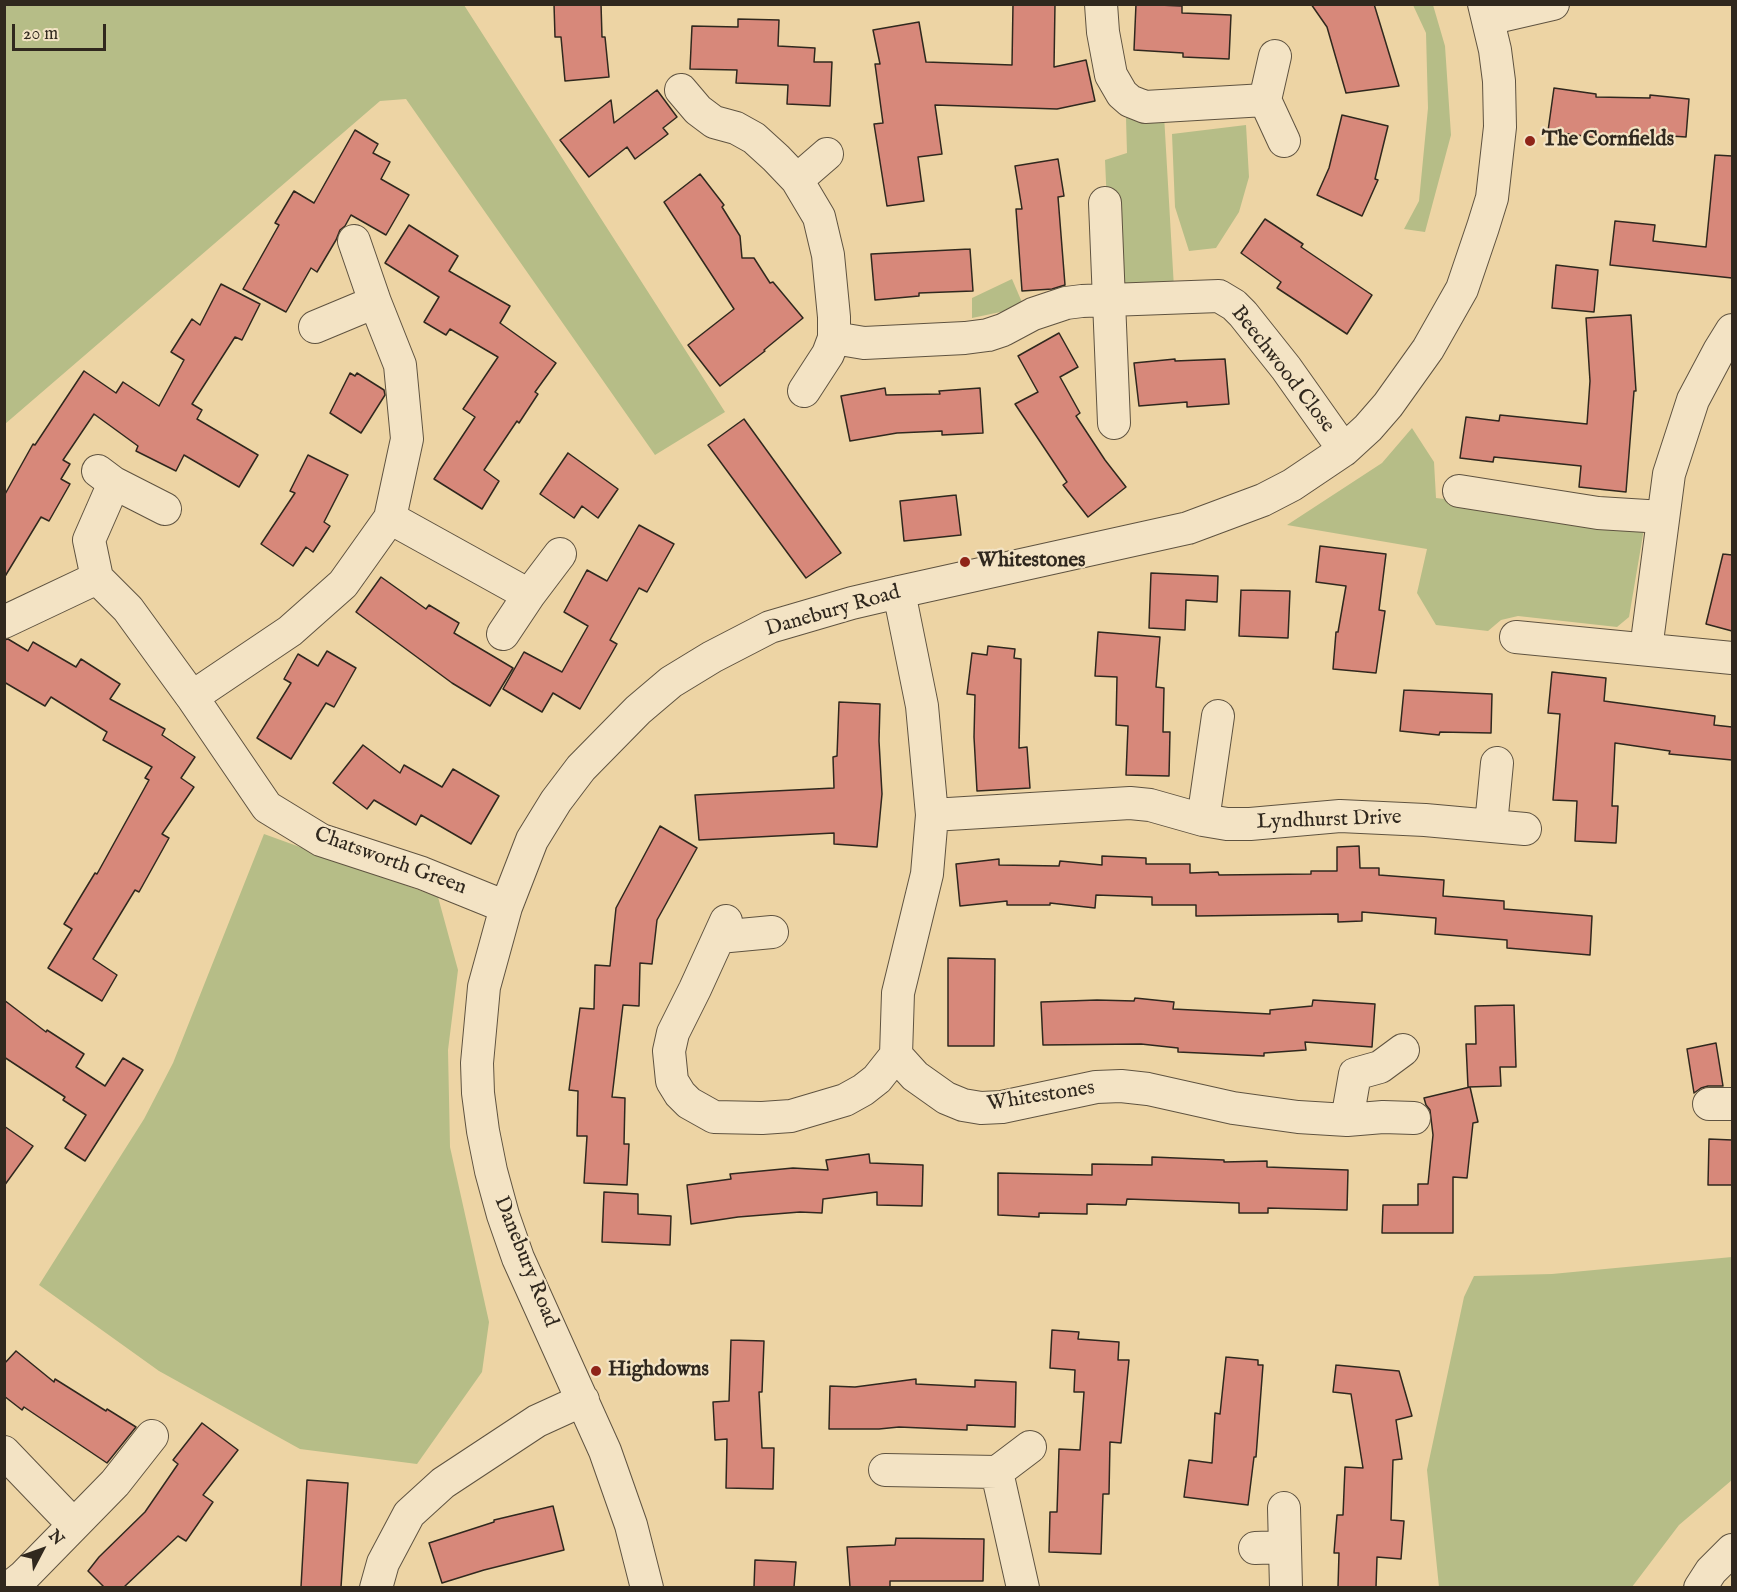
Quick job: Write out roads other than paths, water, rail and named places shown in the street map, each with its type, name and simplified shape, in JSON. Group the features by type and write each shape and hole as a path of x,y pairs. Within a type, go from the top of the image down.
{"street":[{"path":"1101,4 1103,32 1111,75 1122,94 1130,101 1145,107 1265,100"},
{"path":"1486,12 1553,4"},
{"name":"Danebury Road","path":"647,1587 641,1557 605,1451 518,1258 500,1204 483,1131 477,1063 484,987 492,949 532,840 556,801 581,768 607,740 671,682 712,657 770,627 852,603 1188,528 1263,500 1292,485 1344,450 1388,405 1428,349 1461,289 1475,252 1492,198 1500,127 1499,81 1486,12"},
{"path":"1275,56 1265,100 1284,141"},
{"path":"681,90 698,110 714,122 736,128 754,138 797,180 819,217 824,235 834,317 834,338 828,354 804,391"},
{"path":"797,180 826,154"},
{"path":"1105,203 1113,423"},
{"path":"192,698 290,631 343,584 390,518 407,439 400,365 354,241"},
{"name":"Beechwood Close","path":"834,338 864,343 965,338 988,335 1003,330 1033,314 1066,303 1219,296 1243,314 1286,368 1344,450"},
{"path":"315,327 375,302"},
{"path":"1646,649 1669,474 1693,400 1732,330"},
{"path":"4,622 96,578 88,540 106,477 165,508"},
{"path":"1460,491 1598,513 1664,517"},
{"path":"390,518 529,595"},
{"path":"502,634 560,554"},
{"name":"Chatsworth Green","path":"96,578 128,609 267,807 321,840 422,873 506,907"},
{"path":"772,933 722,929 673,1034 669,1051 672,1081 680,1095 701,1111 714,1117 791,1116 845,1100 877,1079 897,1055 898,993 927,874 932,815 922,706 899,592"},
{"path":"1516,637 1732,658"},
{"path":"1203,820 1218,716"},
{"path":"1491,825 1497,763"},
{"name":"Lyndhurst Drive","path":"932,815 1131,803 1227,824 1350,817 1525,829"},
{"path":"1347,1120 1355,1074 1380,1067 1403,1050"},
{"name":"Whitestones","path":"897,1055 915,1076 939,1093 963,1105 981,1108 1002,1107 1096,1087 1120,1086 1148,1089 1233,1108 1298,1117 1347,1120 1383,1117 1414,1119"},
{"path":"376,1587 383,1563 409,1514 443,1483 537,1421 583,1400"},
{"path":"22,1584 115,1483 152,1436"},
{"path":"885,1470 997,1472 1030,1447"},
{"path":"4,1452 74,1525"},
{"path":"997,1472 1023,1587"},
{"path":"1284,1508 1270,1547 1286,1587"},
{"path":"1700,1587 1711,1571 1732,1550"}],"place":[{"name":"The Cornfields","path":"1530,141"},
{"name":"Whitestones","path":"965,562"},
{"name":"Highdowns","path":"596,1371"}]}
